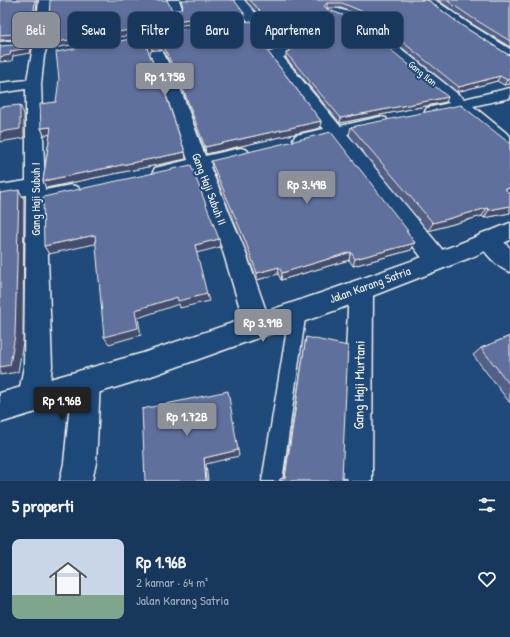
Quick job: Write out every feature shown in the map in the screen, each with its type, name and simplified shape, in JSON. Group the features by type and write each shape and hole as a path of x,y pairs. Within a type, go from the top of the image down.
{"street":[{"name":"Gang Haji Subuh I","path":"33,398 38,366 34,84 43,50 45,0"},
{"path":"238,0 251,17"},
{"path":"428,0 464,26 510,55"},
{"name":"Gang Ilan","path":"331,11 349,16 360,22 510,145"},
{"path":"0,46 43,50"},
{"path":"278,48 283,53 274,55 336,131 437,260"},
{"name":"Gang Haji Subuh II","path":"157,54 174,93 199,164 232,248 258,325"},
{"path":"0,88 34,84"},
{"path":"418,114 510,93"},
{"path":"283,144 395,119"},
{"path":"144,176 260,150"},
{"path":"0,192 36,193 90,188"},
{"path":"499,236 510,263"},
{"name":"Jalan Karang Satria","path":"0,408 143,366 361,289 464,251 499,236"},
{"name":"Gang Haji Murtani","path":"356,481 361,289"},
{"path":"76,481 80,463 86,383"}],"lane":[{"path":"272,481 298,311"}],"building":[{"path":"0,0 35,0 34,12 12,12 12,34 0,35"},
{"path":"50,0 167,0 172,10 180,10 183,7 181,0 234,0 244,13 191,12 191,19 183,20 183,12 128,12 128,30 120,32 120,12 68,12 68,40 60,42 60,12 49,12"},
{"path":"250,0 428,0 461,25 510,55 510,79 507,80 500,76 459,87 403,42 403,12 364,12 342,3 327,3 324,6 327,9 342,15 342,48 389,48 448,97 341,118 286,53 291,48 334,48 334,12 261,12"},
{"path":"446,0 510,0 510,41 471,17"},
{"path":"251,21 251,48 266,48 321,121 205,147 182,86 164,48 183,48 183,29 191,28 191,48 243,48 243,22"},
{"path":"128,40 128,48 147,48 163,87 185,152 43,181 51,127 41,128 40,104 56,102 59,79 56,52 79,48 120,48 120,41"},
{"path":"12,45 12,48 28,48 11,51 10,55 0,57 0,46"},
{"path":"20,105 20,129 0,132 0,107"},
{"path":"461,105 510,143 510,188 505,189 510,194 510,206 489,210 487,208 433,223 351,127"},
{"path":"331,132 408,231 406,231 415,243 355,259 351,252 282,273 279,267 257,273 245,240 211,161"},
{"path":"191,165 219,239 195,245 207,294 178,301 177,297 135,310 138,328 104,337 95,235 44,246 43,197"},
{"path":"19,190 15,335 10,365 0,367 0,193"},
{"path":"510,336 510,385 481,348"},
{"path":"306,337 348,346 342,478 347,479 347,481 280,481 280,479 285,478"},
{"path":"228,391 238,450 204,458 206,481 145,481 142,409"}]}
